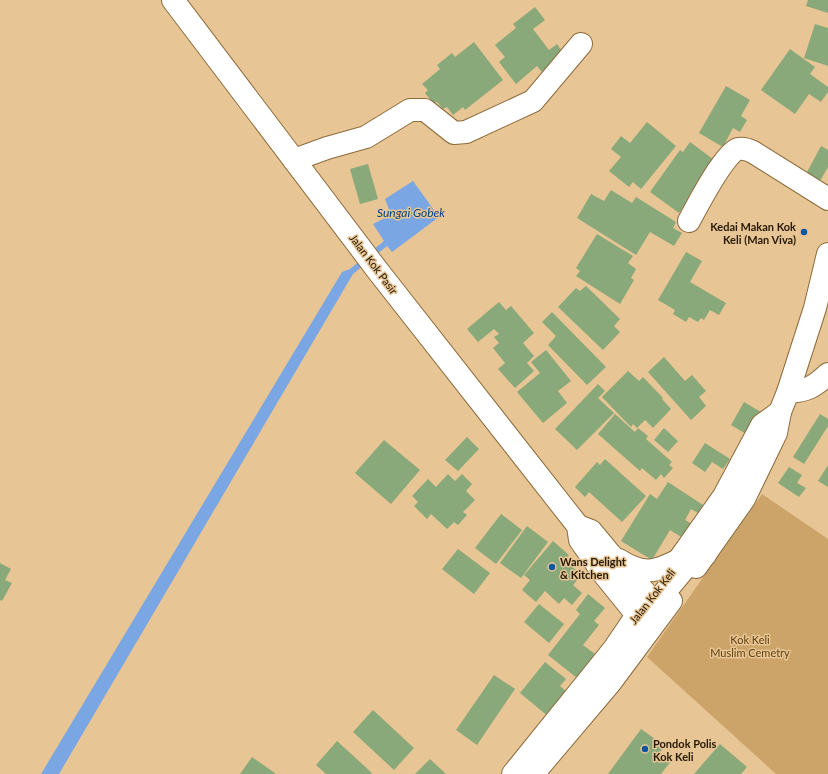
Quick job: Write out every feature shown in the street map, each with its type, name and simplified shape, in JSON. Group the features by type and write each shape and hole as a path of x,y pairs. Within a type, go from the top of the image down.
{"street":[{"name":"Jalan Kok Pasir","path":"173,0 383,277 578,526 580,540 607,564 645,608"},
{"path":"294,160 366,137 410,110 425,110 454,133 466,132 533,102 581,44"},
{"path":"689,221 722,165 731,154 738,149 745,149 753,152 828,199"},
{"name":"Jalan Kok Keli","path":"533,774 610,683 705,556 744,499 776,433 784,402 814,308 828,254"},
{"path":"784,402 812,386 828,374"},
{"name":"Jalan Kok Keli","path":"513,774 614,649 681,559 724,496 762,425 784,402"},
{"path":"610,683 616,662 646,618 645,608 685,568 705,556"},
{"path":"614,649 616,612 607,564 656,571 681,559"}],"green space":[{"name":"Kok Keli Muslim Cemetry","path":"762,494 828,539 828,774 776,774 647,657"}],"water":[{"name":"Sungai Gobek","path":"413,181 439,217 392,252 387,246 353,274 59,774 41,774 342,272 350,269 384,241 373,224 391,215 385,199"}],"building":[{"path":"808,0 828,0 828,13 806,6"},
{"path":"535,7 545,20 533,29 549,50 557,44 564,54 542,72 537,66 516,84 499,62 505,57 495,45 516,28 513,24"},
{"path":"815,24 828,28 828,66 804,58"},
{"path":"474,42 503,80 465,110 463,107 453,115 447,107 443,109 437,102 433,103 425,93 428,90 422,84 440,69 437,65 452,53 455,57"},
{"path":"790,49 815,67 810,74 828,87 828,92 821,102 809,94 795,114 761,90"},
{"path":"726,86 750,100 741,116 747,120 740,132 733,128 723,147 699,133"},
{"path":"647,122 676,146 641,189 633,182 629,187 609,171 621,157 611,149 621,136 630,143"},
{"path":"690,142 717,162 679,213 650,192 680,150 683,152"},
{"path":"821,146 828,150 828,167 820,181 806,174"},
{"path":"368,164 378,199 360,204 350,169"},
{"path":"611,190 632,203 636,197 676,222 673,228 682,233 674,246 650,232 636,255 577,218 591,194 604,201"},
{"path":"597,234 633,256 628,263 636,269 631,278 634,280 620,304 576,276 580,271 576,268"},
{"path":"686,252 702,261 690,282 726,303 719,315 710,310 704,320 701,318 698,322 689,317 686,322 673,314 675,310 658,300"},
{"path":"586,286 620,319 614,326 620,332 603,350 558,307 576,288 580,291"},
{"path":"499,302 506,310 511,306 534,333 523,343 534,356 527,363 534,371 515,388 498,369 505,363 493,348 499,343 494,337 499,334 494,329 478,342 467,329"},
{"path":"552,312 606,367 587,385 548,345 556,336 542,322"},
{"path":"546,350 571,381 558,391 567,403 543,423 517,392 540,373 531,362"},
{"path":"664,357 685,381 692,375 706,391 699,397 706,406 691,420 648,372"},
{"path":"628,371 639,381 643,377 663,398 662,399 671,409 653,428 645,420 637,428 633,424 631,427 602,397"},
{"path":"598,384 605,391 598,398 614,413 577,450 555,429"},
{"path":"744,402 761,412 748,435 731,425"},
{"path":"615,414 635,432 638,428 648,436 646,439 672,462 669,465 673,468 664,478 661,474 656,480 642,468 640,471 598,434"},
{"path":"820,414 828,419 828,426 804,464 793,457"},
{"path":"664,428 678,441 668,452 654,440"},
{"path":"467,437 479,449 458,471 445,460"},
{"path":"384,440 420,470 391,504 355,473"},
{"path":"705,443 730,459 723,469 712,462 705,472 692,463"},
{"path":"605,459 646,496 622,522 589,492 585,497 575,487 597,462 600,465"},
{"path":"828,465 828,487 818,481"},
{"path":"789,467 802,475 797,483 806,488 799,497 778,483"},
{"path":"448,474 455,481 462,474 472,484 466,491 475,500 463,512 467,515 458,525 454,522 447,529 431,514 427,519 414,506 418,502 412,496 428,479 436,487"},
{"path":"668,482 703,505 698,513 691,509 685,520 692,524 683,538 670,530 652,560 621,541 650,494 657,499"},
{"path":"501,514 522,530 496,564 475,548"},
{"path":"527,526 548,542 521,578 500,563"},
{"name":"Wans Delight & Kitchen","path":"553,541 569,555 564,560 582,575 573,585 582,593 572,605 564,598 559,604 545,591 536,602 522,590 530,580 524,575"},
{"path":"458,549 490,573 474,594 442,569"},
{"path":"0,563 11,569 5,580 12,583 2,601 0,600"},
{"path":"588,594 605,608 594,621 599,625 583,645 595,654 577,678 548,655 580,614 576,610"},
{"path":"539,604 564,624 549,643 524,622"},
{"path":"545,662 566,679 560,686 568,693 549,717 520,693"},
{"path":"494,675 515,689 477,745 456,730"},
{"path":"373,710 414,748 394,770 353,732"},
{"name":"Pondok Polis Kok Keli","path":"641,729 665,746 660,752 672,760 661,774 608,774"},
{"path":"337,741 372,773 326,774 316,765"},
{"path":"720,744 747,767 741,774 694,774"},
{"path":"252,757 272,771 276,774 240,774"},
{"path":"430,759 446,774 415,774"}],"place":[{"name":"Kedai Makan Kok Keli (Man Viva)","path":"804,232"},
{"name":"Wans Delight & Kitchen","path":"552,567"},
{"name":"Pondok Polis Kok Keli","path":"645,749"}]}
